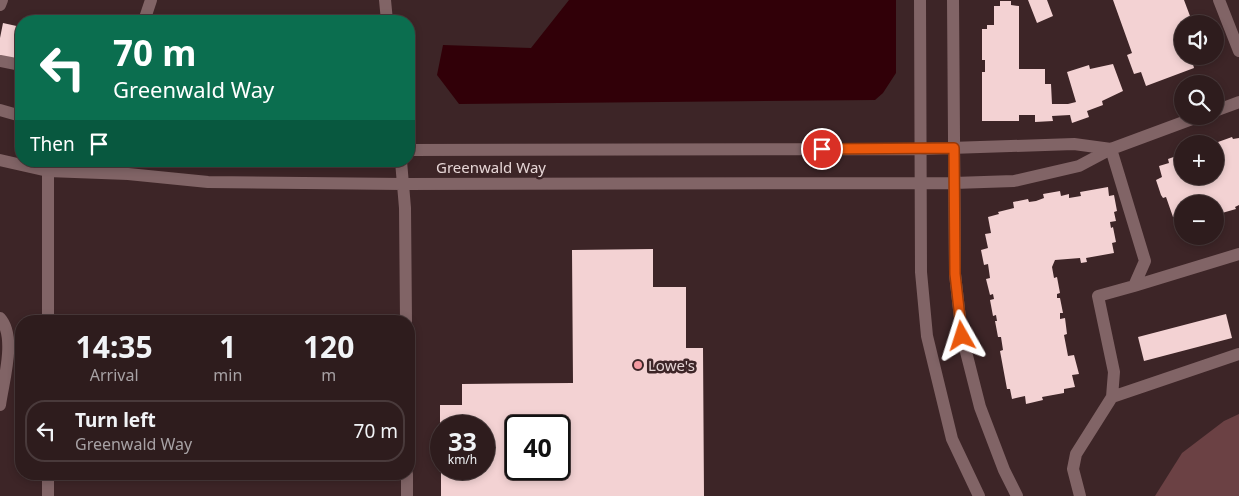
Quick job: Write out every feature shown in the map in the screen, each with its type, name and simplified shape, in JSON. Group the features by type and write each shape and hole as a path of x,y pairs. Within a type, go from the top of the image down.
{"street":[{"path":"0,5 2,0"},
{"path":"146,15 150,0"},
{"path":"385,0 386,15"},
{"path":"920,0 921,272 927,336 952,439 979,496"},
{"path":"953,0 955,274 962,336 980,406 1004,470 1017,496"},
{"path":"1219,0 1239,51"},
{"path":"0,61 15,64"},
{"path":"1224,108 1239,102"},
{"path":"0,110 15,114"},
{"name":"Greenwald Way","path":"31,167 48,171 128,174 208,182 403,184 954,183 1014,181 1079,166 1111,149 1176,125"},
{"name":"Greenwald Way","path":"415,150 920,149 1074,144 1111,149"},
{"path":"1111,149 1145,261 1134,286"},
{"name":"Greenwald Way","path":"0,160 15,163"},
{"path":"48,315 48,171 60,167"},
{"path":"402,167 405,208 406,315"},
{"path":"1080,496 1073,469 1076,454 1112,397 1114,372 1098,296 1239,254"},
{"path":"0,318 8,331 8,350 0,405"},
{"path":"1112,397 1239,354"},
{"path":"48,480 48,496"},
{"path":"407,480 407,496"}],"shaded area":[{"path":"569,0 896,0 896,73 883,93 875,100 459,104 437,75 443,45 531,48"},
{"path":"1239,414 1239,496 1155,496 1182,453 1224,421"}],"building":[{"path":"1028,0 1047,0 1053,16 1037,23"},
{"path":"1113,0 1184,0 1190,15 1174,15 1174,65 1193,65 1194,68 1146,86 1141,72 1134,74 1127,55 1132,53"},
{"path":"1000,1 1011,1 1011,5 1019,6 1019,69 1045,69 1045,84 1051,84 1052,104 1076,102 1067,72 1089,65 1090,69 1113,64 1123,91 1102,101 1103,105 1087,111 1089,117 1072,123 1070,115 1052,116 1053,121 1035,122 1035,115 1019,115 1019,121 982,121 982,72 985,72 985,60 982,60 982,29 987,29 987,25 994,25 994,6 1000,6"},
{"path":"3,23 15,26 15,60 0,56 0,38"},
{"path":"1232,137 1233,139 1239,138 1239,205 1235,207 1236,209 1224,212 1224,195 1174,195 1173,217 1166,197 1163,198 1161,195 1156,180 1162,177 1159,166 1169,163 1168,159 1174,157 1174,185 1224,185 1224,140"},
{"path":"1108,187 1109,196 1114,195 1117,211 1114,212 1116,221 1110,222 1116,242 1112,243 1114,253 1086,258 1087,262 1081,263 1080,258 1055,260 1052,267 1054,278 1057,277 1060,293 1057,294 1057,298 1060,298 1063,313 1060,313 1060,319 1065,318 1067,334 1064,335 1068,356 1074,355 1079,374 1072,375 1075,387 1064,389 1064,393 1042,397 1043,400 1026,404 1025,396 1012,399 1010,389 1007,389 1000,351 1003,350 1001,337 998,337 995,321 997,321 996,315 993,316 990,300 994,299 993,294 990,295 986,279 990,278 988,264 984,265 981,250 988,248 985,234 991,233 988,217 1014,208 1013,202 1028,199 1029,202 1036,201 1044,198 1043,194 1060,191 1061,196 1069,194 1069,198 1081,196 1080,192"},
{"name":"Lowe's","path":"653,249 653,287 686,287 686,348 703,348 704,496 441,496 441,480 495,480 495,415 440,415 440,405 462,405 462,384 573,383 572,250"},
{"path":"1226,314 1232,338 1144,361 1138,337"}],"place":[{"name":"Lowe's","path":"638,365"}],"route":[{"path":"822,149 954,148 955,274 962,336"}]}
